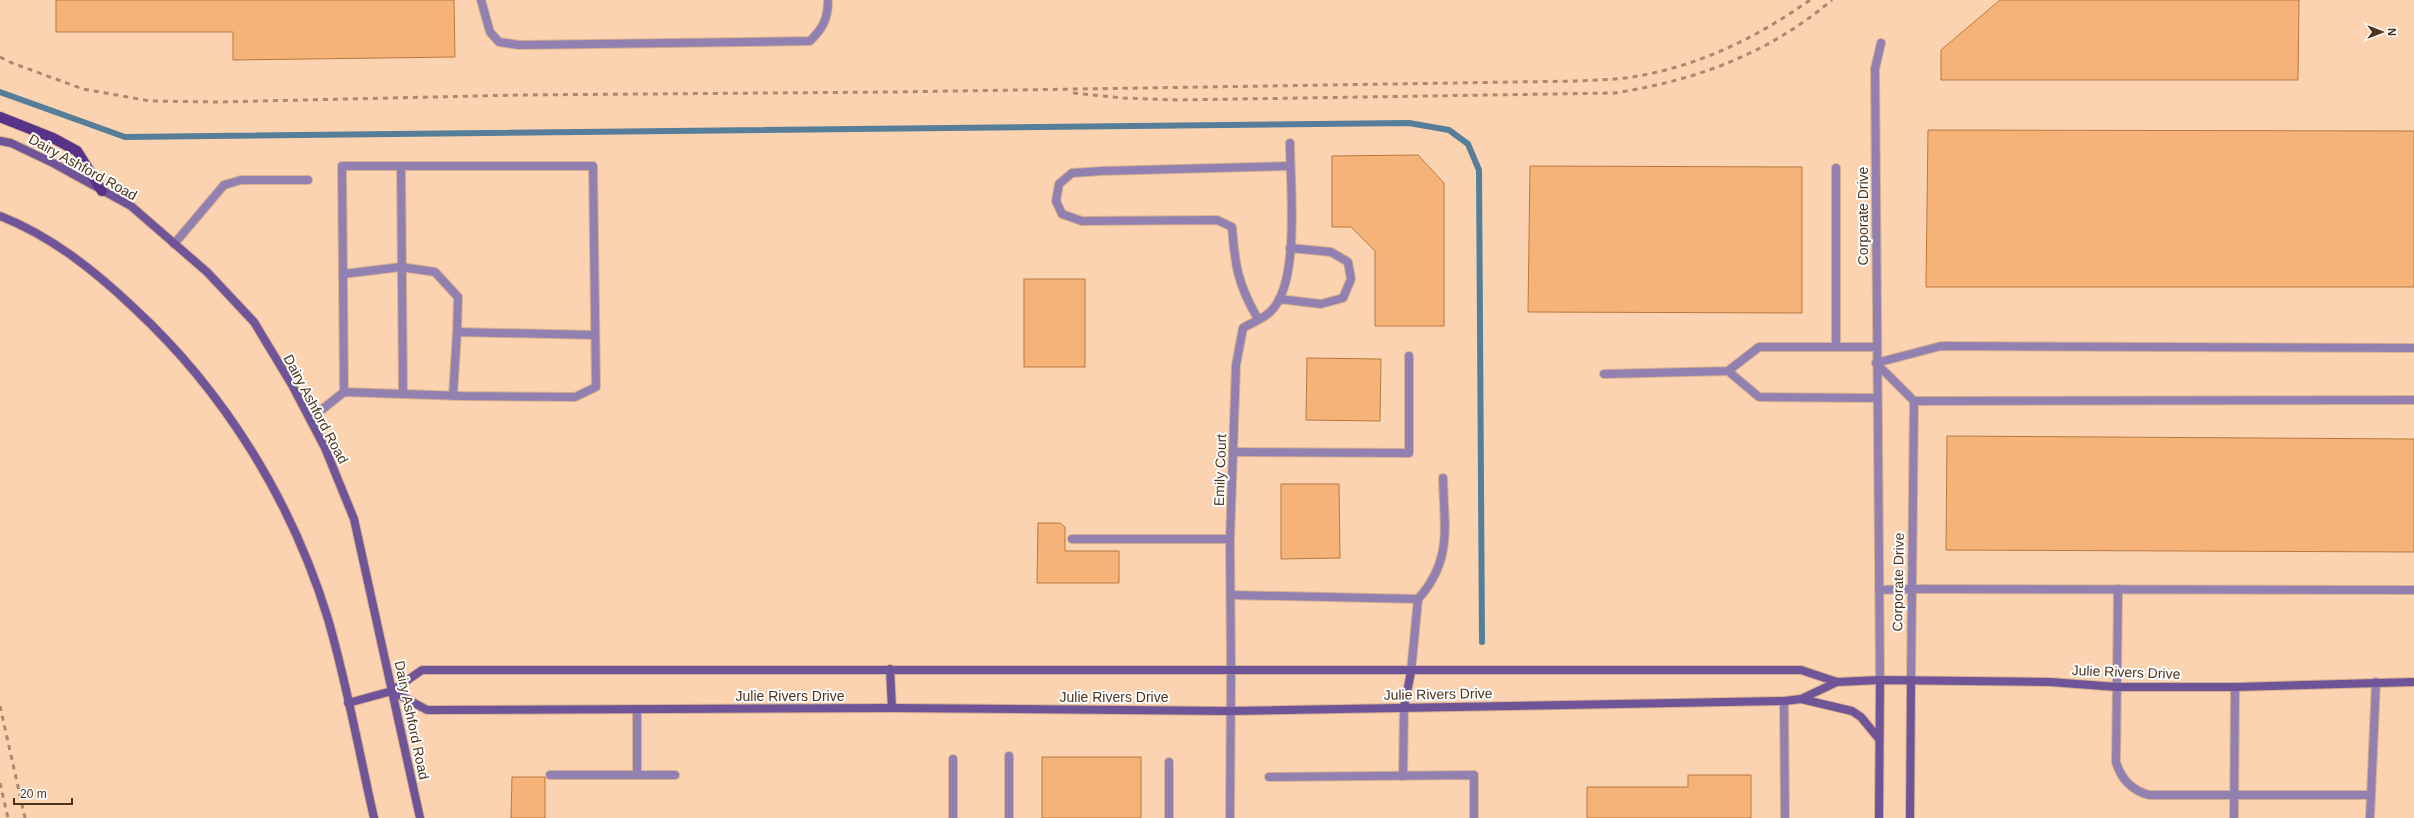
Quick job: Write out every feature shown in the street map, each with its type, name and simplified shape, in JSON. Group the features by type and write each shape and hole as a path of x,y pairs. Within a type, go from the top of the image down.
{"main road":[{"path":"0,117 53,138 77,151 102,191"}],"street":[{"path":"481,0 490,32 499,42 519,45 810,41 822,30 828,15 828,0"},
{"name":"Corporate Drive","path":"1879,818 1880,680 1876,363 1875,69 1881,43"},
{"name":"Dairy Ashford Road","path":"0,141 11,143 39,156 131,206 207,272 254,322 325,448 354,519 420,818"},
{"name":"Emily Court","path":"1230,818 1230,539 1236,365 1243,328 1270,312 1285,290 1290,263 1290,143"},
{"path":"310,420 344,392 453,396 575,397 596,387 593,166 342,166 344,392"},
{"path":"401,166 402,394"},
{"path":"1258,319 1246,299 1235,267 1232,228 1217,220 1082,221 1062,214 1056,201 1059,184 1072,174 1102,171 1290,166"},
{"path":"1836,168 1836,347"},
{"path":"174,244 224,185 241,180 308,180"},
{"path":"0,216 30,229 61,248 118,293 180,354 236,427 274,487 303,552 327,618 374,818"},
{"path":"1279,299 1321,304 1343,298 1351,279 1348,262 1331,252 1290,248"},
{"path":"343,274 401,267 435,272 458,297 453,396"},
{"path":"457,332 595,335"},
{"path":"2414,348 1941,346 1876,363 1914,402 2414,400"},
{"path":"1604,374 1728,371 1759,347 1876,347"},
{"path":"1233,452 1408,453 1408,356"},
{"path":"1728,371 1759,397 1877,398"},
{"name":"Corporate Drive","path":"1910,818 1910,589 1914,402"},
{"path":"1403,776 1404,707 1411,672 1418,599 1431,584 1440,567 1444,544 1443,478"},
{"path":"1072,539 1230,539"},
{"path":"2118,589 2116,762 2119,773 2128,784 2139,792 2149,795 2370,795"},
{"path":"1879,590 2414,590"},
{"path":"1231,596 1418,599"},
{"path":"890,669 892,708"},
{"name":"Julie Rivers Drive","path":"348,703 392,691 422,670 890,669 1411,672 1800,670 1837,682 1880,680 2050,682 2117,687 2235,687 2414,682"},
{"name":"Julie Rivers Drive","path":"392,691 427,710 892,708 1230,711 1784,702 1801,699 1837,682"},
{"path":"2370,818 2376,682"},
{"path":"2234,818 2235,687"},
{"path":"1801,699 1852,711 1861,717 1879,739"},
{"path":"1784,702 1785,818"},
{"path":"637,709 637,775"},
{"path":"1009,756 1009,818"},
{"path":"953,818 954,759"},
{"path":"1169,762 1169,818"},
{"path":"550,775 675,775"},
{"path":"1269,777 1474,775 1474,818"}],"building":[{"path":"56,0 454,0 455,57 233,60 233,32 56,32"},
{"path":"2000,0 2299,0 2298,80 1941,80 1941,50"},
{"path":"1928,130 2414,131 2414,287 1926,287"},
{"path":"1418,155 1444,183 1444,326 1375,326 1375,251 1351,227 1332,227 1332,156"},
{"path":"1530,166 1802,167 1802,313 1528,312"},
{"path":"1024,279 1085,279 1085,367 1024,367"},
{"path":"1307,358 1381,359 1380,421 1306,420"},
{"path":"1947,436 2414,439 2414,552 1946,550"},
{"path":"1281,484 1339,484 1340,558 1281,559"},
{"path":"1038,523 1060,523 1065,527 1065,551 1119,551 1119,583 1037,583"},
{"path":"1042,757 1141,757 1141,818 1042,818"},
{"path":"1688,775 1751,775 1751,818 1587,818 1587,787 1688,787"},
{"path":"512,777 545,777 545,818 511,818"}],"waterway":[{"path":"0,92 125,137 1409,123 1449,130 1468,144 1479,170 1482,642"}],"railway":[{"path":"0,57 12,63 83,89 150,101 218,102 519,95 893,92 1577,81 1619,79 1650,74 1699,60 1745,39 1789,14 1810,0"},
{"path":"1073,93 1123,98 1177,100 1615,93 1674,81 1730,62 1757,50 1783,35 1808,19 1832,0"},
{"path":"0,706 25,818"},
{"path":"0,783 8,818"}]}
